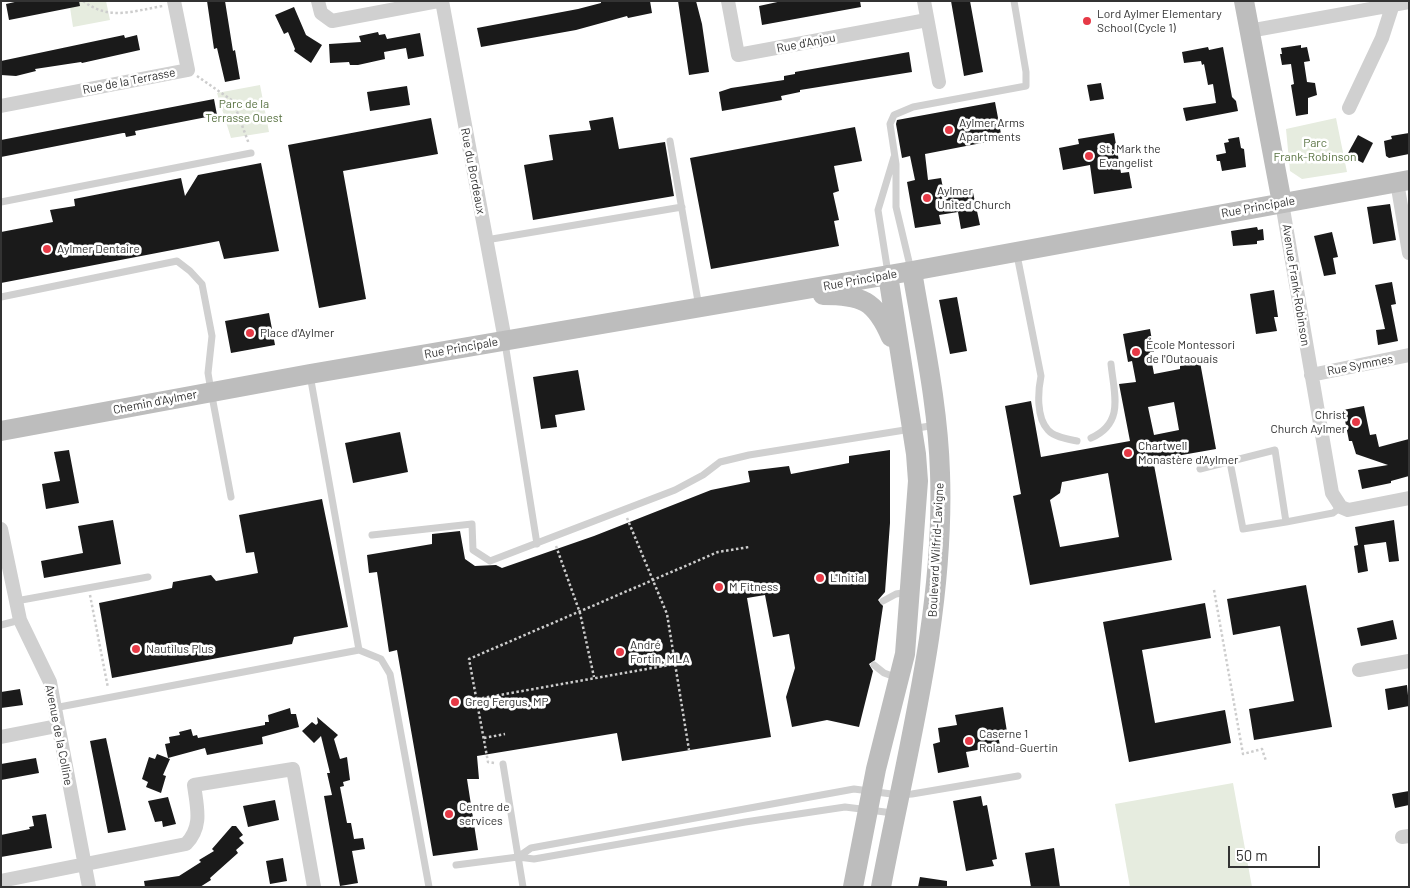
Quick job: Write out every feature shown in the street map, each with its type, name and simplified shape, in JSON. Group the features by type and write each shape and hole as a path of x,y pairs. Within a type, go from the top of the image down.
{"main road":[{"name":"Avenue Frank-Robinson","path":"1244,1 1282,203"},
{"name":"Rue Principale","path":"310,374 912,271 1403,181"},
{"name":"Boulevard Wilfrid-Lavigne","path":"881,887 926,659 934,600 940,527 938,425 912,271"},
{"name":"Boulevard Wilfrid-Lavigne","path":"854,887 876,769 905,654 918,480 913,429 888,275"},
{"path":"773,295 845,296 855,297 870,304 886,325 902,370"},
{"name":"Chemin d'Aylmer","path":"1,431 310,374"}],"street":[{"path":"318,1 321,13 332,21 438,1"},
{"name":"Rue du Bordeaux","path":"442,1 504,340"},
{"name":"Rue d'Anjou","path":"728,1 738,55 928,20"},
{"path":"924,1 939,82"},
{"name":"Rue de la Terrasse","path":"1,106 188,70 175,2"},
{"path":"1250,31 1394,3 1409,2"},
{"path":"1349,108 1382,38 1394,3"},
{"path":"1403,181 1409,253"},
{"name":"Avenue Frank-Robinson","path":"1282,203 1332,493 1341,508"},
{"name":"Rue Symmes","path":"1311,375 1409,355"},
{"path":"1341,508 1358,509 1409,498"},
{"name":"Avenue de la Colline","path":"1,529 20,620 50,682 88,887"},
{"path":"1359,670 1409,661"},
{"path":"1,737 58,726"},
{"path":"1,881 186,844 195,834 198,823 194,785 293,769 314,887"}],"lane":[{"path":"912,271 896,207 895,154 890,124 894,115 901,111 1026,86 1026,72 1014,1"},
{"path":"670,141 700,307"},
{"path":"1,202 251,153"},
{"path":"888,275 878,210 895,154"},
{"path":"486,240 682,207"},
{"path":"1016,252 1042,376 1038,393 1041,412 1047,429 1060,437 1077,441"},
{"path":"1,297 176,261 190,271 202,284 212,336 208,373 231,497"},
{"path":"504,340 537,544"},
{"path":"1091,438 1099,434 1112,422 1116,405 1111,364"},
{"path":"310,374 359,650"},
{"path":"372,535 472,524 473,550 490,561 675,490 703,475 720,462 749,455 938,425"},
{"path":"1200,469 1275,450 1286,522"},
{"path":"1230,462 1243,529 1333,513 1341,508"},
{"path":"16,601 148,577"},
{"path":"884,601 896,594 911,592"},
{"path":"1,625 20,620"},
{"path":"54,708 359,650 382,659 390,674 429,887"},
{"path":"874,665 884,673 900,678"},
{"path":"503,764 522,887"},
{"path":"456,865 518,857 534,859 745,822 845,807 871,800 898,804 1018,776"},
{"path":"518,857 531,848 854,789 871,800 898,804"}],"path":[{"path":"83,1 92,8 112,15 175,2"},
{"path":"188,70 233,101 248,138 251,153"},
{"path":"627,518 667,614 689,750"},
{"path":"553,537 580,612 594,677"},
{"path":"503,764 488,762 469,659 718,552 749,547"},
{"path":"89,589 110,697"},
{"path":"1214,590 1243,754 1262,749 1266,761"},
{"path":"477,699 675,664"},
{"path":"484,738 504,734"}],"green space":[{"path":"69,1 106,1 110,20 73,27"},
{"name":"Parc de la Terrasse Ouest","path":"260,85 269,132 231,138 217,93"},
{"name":"Parc Frank-Robinson","path":"1336,118 1347,172 1302,179 1290,171 1286,129"},
{"path":"1233,783 1252,887 1130,887 1115,804"}],"building":[{"path":"19,1 79,1 80,6 9,20 6,4"},
{"path":"207,1 225,1 233,51 235,50 240,79 225,82 217,48 214,49"},
{"path":"601,1 650,1 652,13 628,18 627,16 576,30 481,47 477,28 578,9 601,3"},
{"path":"678,1 696,1 702,24 709,72 689,75"},
{"path":"782,1 860,1 861,7 762,25 759,6"},
{"path":"951,1 970,1 983,72 964,76"},
{"path":"294,7 306,35 322,45 311,63 294,51 295,49 288,32 284,34 275,15"},
{"path":"378,32 379,35 385,34 387,39 420,33 424,56 408,59 406,48 384,52 385,59 358,65 350,65 349,62 330,63 329,44 361,42 359,36"},
{"path":"124,35 125,38 137,35 140,50 82,63 35,69 36,71 16,76 1,75 1,61"},
{"path":"1301,45 1301,48 1307,47 1310,61 1304,62 1307,82 1315,83 1317,95 1308,98 1308,114 1296,116 1291,85 1294,84 1291,64 1282,65 1280,54 1282,54 1281,48"},
{"path":"1208,47 1209,50 1223,47 1232,97 1236,101 1238,111 1186,121 1183,108 1216,103 1213,84 1208,85 1204,64 1202,65 1201,61 1184,63 1182,52"},
{"path":"909,52 912,72 800,90 800,92 781,96 782,100 722,111 719,92 731,88 784,80 784,76 795,74 795,72"},
{"path":"1101,83 1104,99 1090,101 1087,85"},
{"path":"407,86 410,105 370,111 367,92"},
{"path":"214,99 217,115 135,131 136,135 126,137 125,133 123,133 1,157 1,140"},
{"path":"995,102 1002,139 925,154 928,180 941,178 944,193 972,188 980,225 961,229 958,212 939,215 941,224 915,228 907,182 915,180 910,156 902,158 896,124 897,120"},
{"path":"613,117 619,149 665,142 674,196 533,220 524,165 553,160 549,135 591,130 589,121"},
{"path":"431,118 438,154 343,171 366,299 319,308 288,145"},
{"path":"855,127 862,161 834,166 839,191 833,193 839,220 834,221 839,246 711,269 690,158"},
{"name":"St. Mark the Evangelist","path":"1114,133 1121,173 1129,172 1132,188 1094,194 1090,165 1063,170 1059,148 1079,144 1078,139"},
{"path":"1409,133 1409,154 1389,158 1386,156 1384,141 1392,139 1391,136"},
{"path":"1358,135 1373,143 1363,163 1347,155"},
{"path":"1239,137 1241,148 1244,149 1246,167 1222,171 1220,161 1217,161 1216,155 1226,153 1224,143 1229,142 1228,139"},
{"path":"261,163 279,251 224,259 219,241 1,283 1,232 53,222 50,210 75,206 74,199 181,178 185,196 198,175"},
{"path":"1390,204 1396,240 1373,244 1367,207"},
{"path":"1257,227 1258,230 1263,229 1264,240 1257,241 1257,244 1233,246 1231,231"},
{"path":"1332,232 1338,257 1333,258 1336,274 1324,276 1314,236"},
{"path":"1392,282 1396,304 1391,305 1398,341 1378,345 1376,330 1385,329 1375,285"},
{"path":"1274,290 1278,317 1274,317 1277,331 1256,334 1250,294"},
{"path":"957,297 967,351 950,354 939,300"},
{"name":"Place d'Aylmer","path":"269,313 275,345 231,353 225,321"},
{"name":"Chartwell Monastère d'Aylmer","path":"1150,329 1154,352 1150,352 1154,374 1180,369 1180,366 1200,362 1216,449 1159,459 1160,464 1154,465 1172,560 1030,585 1013,496 1021,494 1005,406 1031,401 1041,457 1130,441 1119,384 1136,382 1132,361 1128,362 1123,334","holes":["1174,402 1179,430 1154,435 1148,407","1108,473 1119,537 1060,547 1050,500 1060,493 1062,482"]},
{"path":"578,370 585,410 555,415 557,427 541,429 533,377"},
{"path":"1364,406 1370,435 1376,434 1379,447 1409,439 1409,476 1391,481 1391,483 1362,489 1358,470 1388,465 1356,454 1352,441 1349,441 1343,410"},
{"path":"400,432 408,472 353,483 345,443"},
{"path":"69,450 79,503 46,509 42,484 60,481 54,452"},
{"path":"890,450 890,523 885,592 878,600 883,606 875,660 869,664 873,671 859,727 827,720 792,727 786,697 795,668 789,634 773,637 765,595 747,598 771,737 622,761 617,733 477,756 479,779 467,779 478,850 433,856 397,650 389,652 377,572 369,573 367,555 432,544 432,534 460,531 465,559 475,566 496,565 502,568 594,536 711,490 750,482 748,471 789,466 791,474 849,463 849,456"},
{"path":"322,499 348,627 294,637 292,644 112,678 99,603 172,588 173,582 211,575 216,581 258,573 254,552 246,553 239,515"},
{"path":"113,520 121,564 44,578 41,561 83,553 78,526"},
{"path":"1394,520 1399,561 1389,562 1386,542 1364,545 1368,571 1358,573 1354,546 1358,545 1355,527"},
{"path":"1306,585 1332,727 1254,740 1249,709 1294,701 1280,626 1233,635 1227,599"},
{"path":"1205,603 1211,638 1142,650 1155,723 1225,710 1231,743 1129,762 1103,622"},
{"path":"1393,620 1397,639 1361,646 1357,628"},
{"path":"1407,685 1409,706 1388,710 1385,689"},
{"path":"20,689 23,705 1,708 1,692"},
{"name":"Caserne 1 Roland-Guertin","path":"1003,707 1008,738 999,740 1000,746 966,752 969,767 938,773 933,744 940,742 938,728 957,725 955,715"},
{"path":"290,708 291,714 296,714 299,727 262,737 263,744 207,755 205,748 168,758 165,744 170,743 169,737 180,735 179,732 191,729 193,736 197,735 198,738 265,725 265,722 269,722 268,715"},
{"path":"317,717 338,735 334,739 340,759 347,757 350,780 343,782 344,786 340,787 347,823 351,823 354,839 363,838 365,849 352,851 358,883 340,886 324,796 332,795 327,773 330,773 321,736 314,743 302,731 312,722 316,725 318,723"},
{"path":"106,738 126,830 108,833 90,741"},
{"path":"157,754 170,759 163,775 166,776 161,793 146,787 148,782 142,779 149,757 155,759"},
{"path":"36,758 39,773 1,780 1,764"},
{"path":"1409,791 1409,805 1395,808 1392,794"},
{"path":"981,796 983,806 987,805 997,859 992,860 994,866 966,871 953,801"},
{"path":"168,797 176,824 163,827 162,821 155,822 148,801"},
{"path":"275,800 279,820 248,827 243,806"},
{"path":"46,814 52,848 1,857 1,835 30,829 29,827 34,826 32,816"},
{"path":"232,826 236,826 243,835 239,838 244,843 236,850 238,853 210,878 211,880 200,887 145,887 144,881 179,876 201,862 199,860 214,851 212,849"},
{"path":"1054,848 1060,887 1031,887 1025,853"},
{"path":"283,858 287,881 270,884 266,861"},
{"path":"920,877 947,881 947,887 918,887"}],"place":[{"name":"Lord Aylmer Elementary School (Cycle 1)","path":"1087,21"},
{"name":"Aylmer Arms Apartments","path":"949,130"},
{"name":"St. Mark the Evangelist","path":"1089,156"},
{"name":"Aylmer United Church","path":"927,198"},
{"name":"Aylmer Dentaire","path":"47,249"},
{"name":"Place d'Aylmer","path":"250,333"},
{"name":"École Montessori de l'Outaouais","path":"1136,352"},
{"name":"Christ Church Aylmer","path":"1356,422"},
{"name":"Chartwell Monastère d'Aylmer","path":"1128,453"},
{"name":"L'Initial","path":"820,578"},
{"name":"M Fitness","path":"719,587"},
{"name":"Nautilus Plus","path":"136,649"},
{"name":"André Fortin, MLA","path":"620,652"},
{"name":"Greg Fergus, MP","path":"455,702"},
{"name":"Caserne 1 Roland-Guertin","path":"969,741"},
{"name":"Centre de services","path":"449,814"}]}
